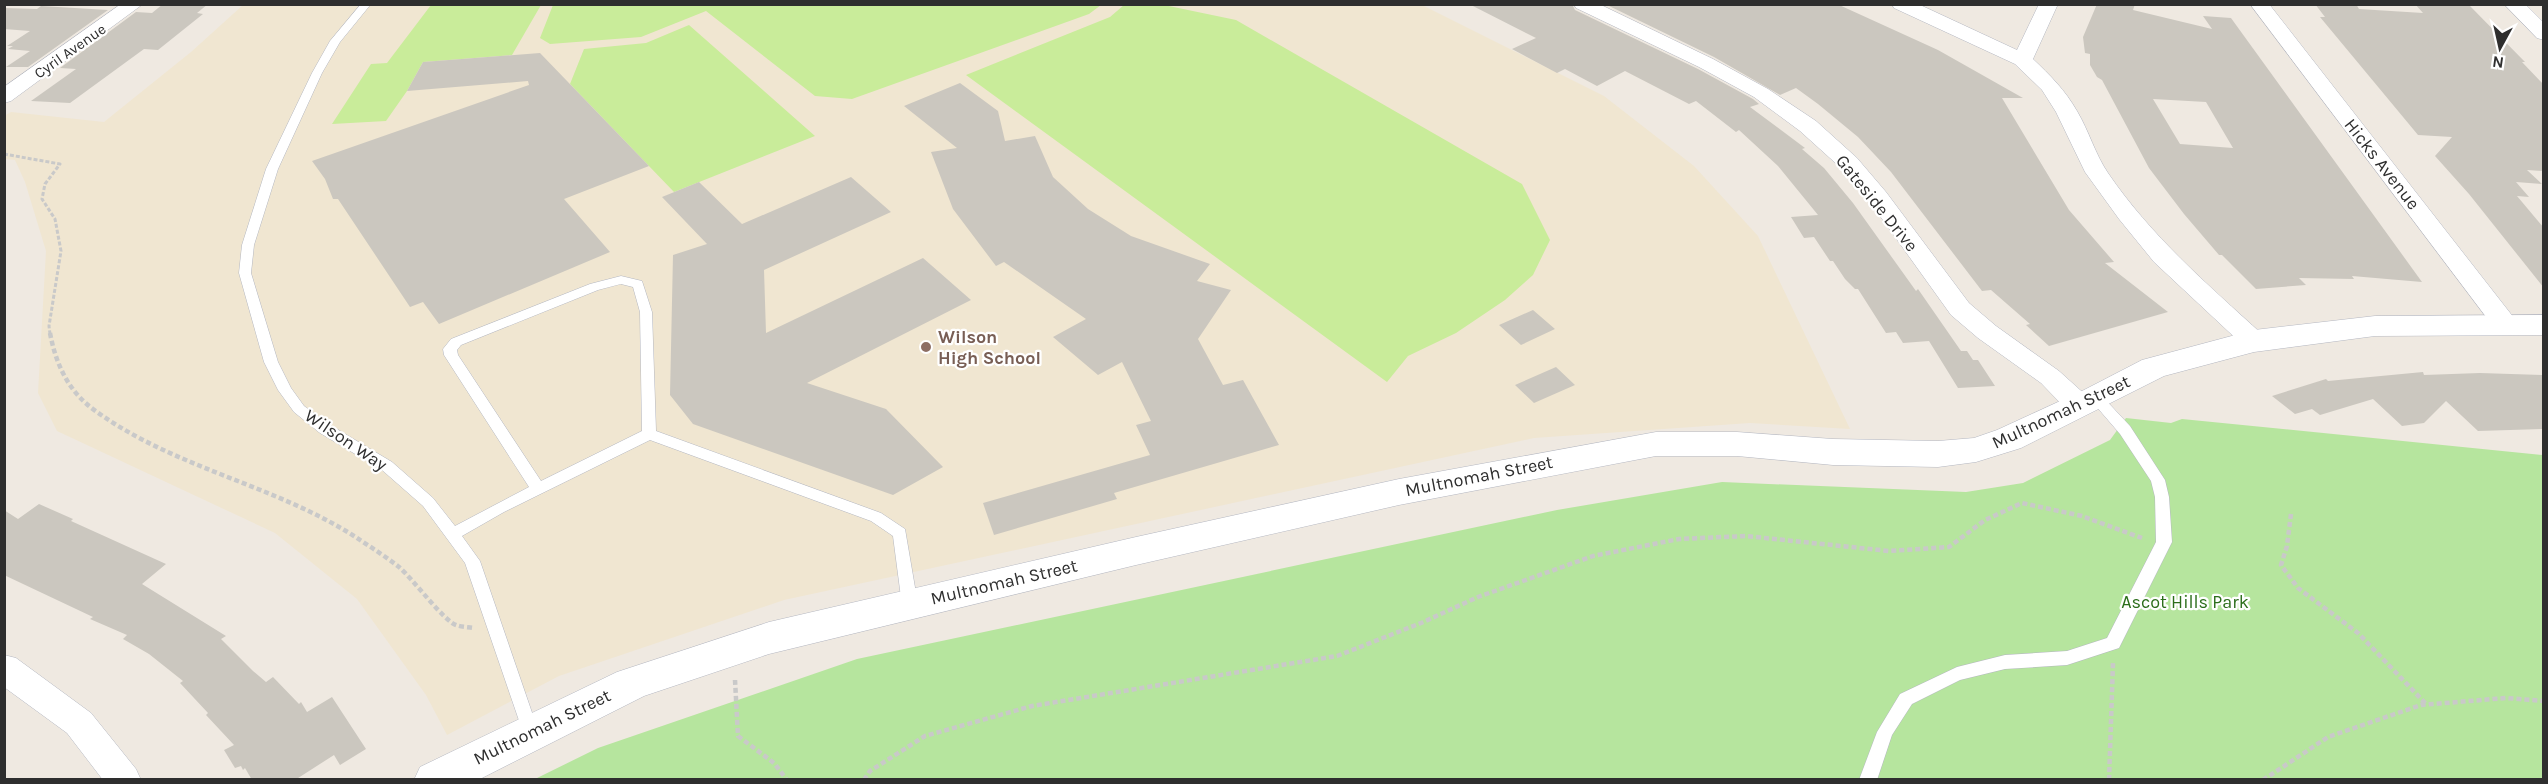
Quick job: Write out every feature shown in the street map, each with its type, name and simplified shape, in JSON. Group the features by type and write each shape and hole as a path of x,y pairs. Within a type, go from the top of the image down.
{"street":[{"name":"Cyril Avenue","path":"4,97 134,4"},
{"name":"Gateside Drive","path":"1583,4 1706,63 1761,93 1808,126 1849,164 1878,197 1960,309 1987,332 2088,401"},
{"path":"1900,4 2022,60 2050,86 2067,112 2096,172 2127,214 2163,257 2254,341"},
{"path":"2022,60 2049,4"},
{"name":"Hicks Avenue","path":"2259,4 2505,324"},
{"path":"2513,4 2544,34"},
{"name":"Multnomah Street","path":"435,780 631,684 769,638 1136,550 1398,492 1645,446 1737,444 1833,452 1938,454 1976,450 2009,438 2153,368 2254,341 2375,326 2544,325"},
{"path":"4,668 79,723 124,780"}],"lane":[{"name":"Wilson Way","path":"367,4 335,41 316,74 272,169 248,245 245,273 271,362 285,390 300,409 325,429 387,466 428,502 472,561 531,733"},
{"path":"539,490 451,355 450,349 456,342 594,287 621,280 638,284 646,312 649,434"},
{"path":"1868,780 1885,732 1906,699 1957,674 2005,662 2067,658 2113,643 2162,545 2162,497 2158,480 2125,430 2088,401"},
{"path":"452,534 499,508 649,434 876,517 900,533 910,605"}],"path":[{"path":"4,154 60,164 45,184 42,199 55,219 61,251 49,326 54,355 67,383 95,411 128,432 175,455 278,497 352,535 400,568 454,625 498,632"},
{"path":"864,780 870,771 925,736 1032,706 1337,656 1421,623 1478,597 1583,560 1679,539 1746,536 1889,551 1949,547 1985,520 2022,503 2082,516 2162,545"},
{"path":"2291,514 2287,546 2281,565 2298,588 2358,633 2426,704"},
{"path":"2109,780 2113,643"},
{"path":"731,651 738,700 738,736 774,763 787,780"},
{"path":"2263,780 2328,736 2426,704 2506,698 2544,701"}],"shaded area":[{"name":"Wilson High School","path":"243,5 1422,5 1604,96 1694,166 1758,236 1850,429 1750,423 1534,438 784,600 559,676 447,735 426,695 357,599 275,533 57,431 38,393 46,251 25,182 15,160 5,159 4,116 11,112 104,122 191,52"}],"green space":[{"path":"553,4 1101,5 1089,14 852,99 815,96 706,11 641,37 550,44 540,38"},
{"path":"431,5 541,5 512,55 423,62 407,91 386,121 332,124 371,64 387,63"},
{"path":"1124,5 1164,5 1236,20 1522,184 1550,240 1533,275 1505,300 1456,333 1408,356 1387,382 966,75 1110,17"},
{"path":"689,25 815,136 674,192 570,84 584,49 646,43"},
{"name":"Ascot Hills Park","path":"2126,418 2171,423 2182,419 2543,455 2543,779 533,780 598,748 857,659 1557,510 1722,482 1966,492 2023,483 2110,440"}],"building":[{"path":"163,4 208,4 197,13 203,14 158,50 144,49 70,103 31,101 76,69 60,68 136,12 152,13"},
{"path":"1469,4 1572,4 1575,10 1698,69 1753,99 1759,104 1750,107 1805,148 1802,149 1824,168 1853,203 1916,291 1918,289 1961,351 1967,351 1973,360 1978,360 1995,386 1958,388 1929,341 1903,343 1896,332 1886,333 1858,289 1855,289 1845,279 1814,237 1804,238 1791,217 1818,215 1778,166 1739,130 1736,132 1696,101 1689,104 1625,71 1597,86 1565,69 1557,73 1512,49 1536,38"},
{"path":"1605,4 1837,4 1938,50 2023,98 2002,98 2069,210 2114,262 2105,263 2168,312 2049,346 2026,325 2030,324 1991,290 1982,291 1891,172 1858,137 1818,104 1796,88 1780,95 1714,57"},
{"path":"2097,4 2135,4 2133,10 2212,29 2203,16 2231,18 2422,282 2352,276 2354,279 2299,278 2306,285 2256,289 2222,255 2219,255 2149,168 2102,80 2097,77 2090,65 2090,54 2085,53 2083,37","holes":["2153,99 2206,102 2233,148 2180,144"]},
{"path":"2315,4 2356,4 2359,9 2423,13 2415,4 2465,4 2470,6 2525,62 2522,62 2544,85 2544,171 2527,170 2542,184 2516,182 2529,197 2517,196 2544,228 2544,288 2469,194 2435,156 2452,137 2418,135 2320,17 2325,17"},
{"path":"41,6 108,10 28,67 6,67 30,51 8,49 13,46 7,46 30,31 4,29 4,8 37,9"},
{"path":"540,53 649,166 564,199 610,252 439,324 423,302 410,307 338,199 333,199 325,179 312,161 529,85 528,81 407,91 423,62"},
{"path":"960,83 998,111 1005,141 1035,136 1053,177 1088,209 1131,236 1210,264 1197,281 1231,290 1198,339 1223,385 1243,380 1279,445 1114,493 1117,499 994,535 983,503 1150,455 1136,425 1151,421 1122,362 1098,375 1053,337 1086,319 1004,262 996,266 953,209 931,152 957,148 904,106"},
{"path":"851,177 891,212 764,270 766,333 923,258 971,300 807,383 886,409 943,467 893,495 693,424 670,395 673,255 707,244 662,197 699,182 742,224"},
{"path":"1533,310 1555,329 1521,345 1499,325"},
{"path":"1556,367 1575,385 1534,403 1515,385"},
{"path":"2423,372 2424,375 2480,373 2544,375 2544,429 2478,431 2446,401 2424,423 2402,426 2373,399 2320,415 2312,409 2295,414 2272,396 2326,379 2328,381"},
{"path":"39,504 166,564 142,584 226,636 221,639 253,671 266,682 273,677 299,704 301,702 307,712 332,697 366,749 340,765 334,755 295,780 252,780 245,768 243,770 241,766 235,768 224,750 234,745 180,683 183,681 149,654 123,639 127,635 90,619 93,617 4,575 4,510 18,519"}],"place":[{"name":"Wilson High School","path":"926,347"}]}
